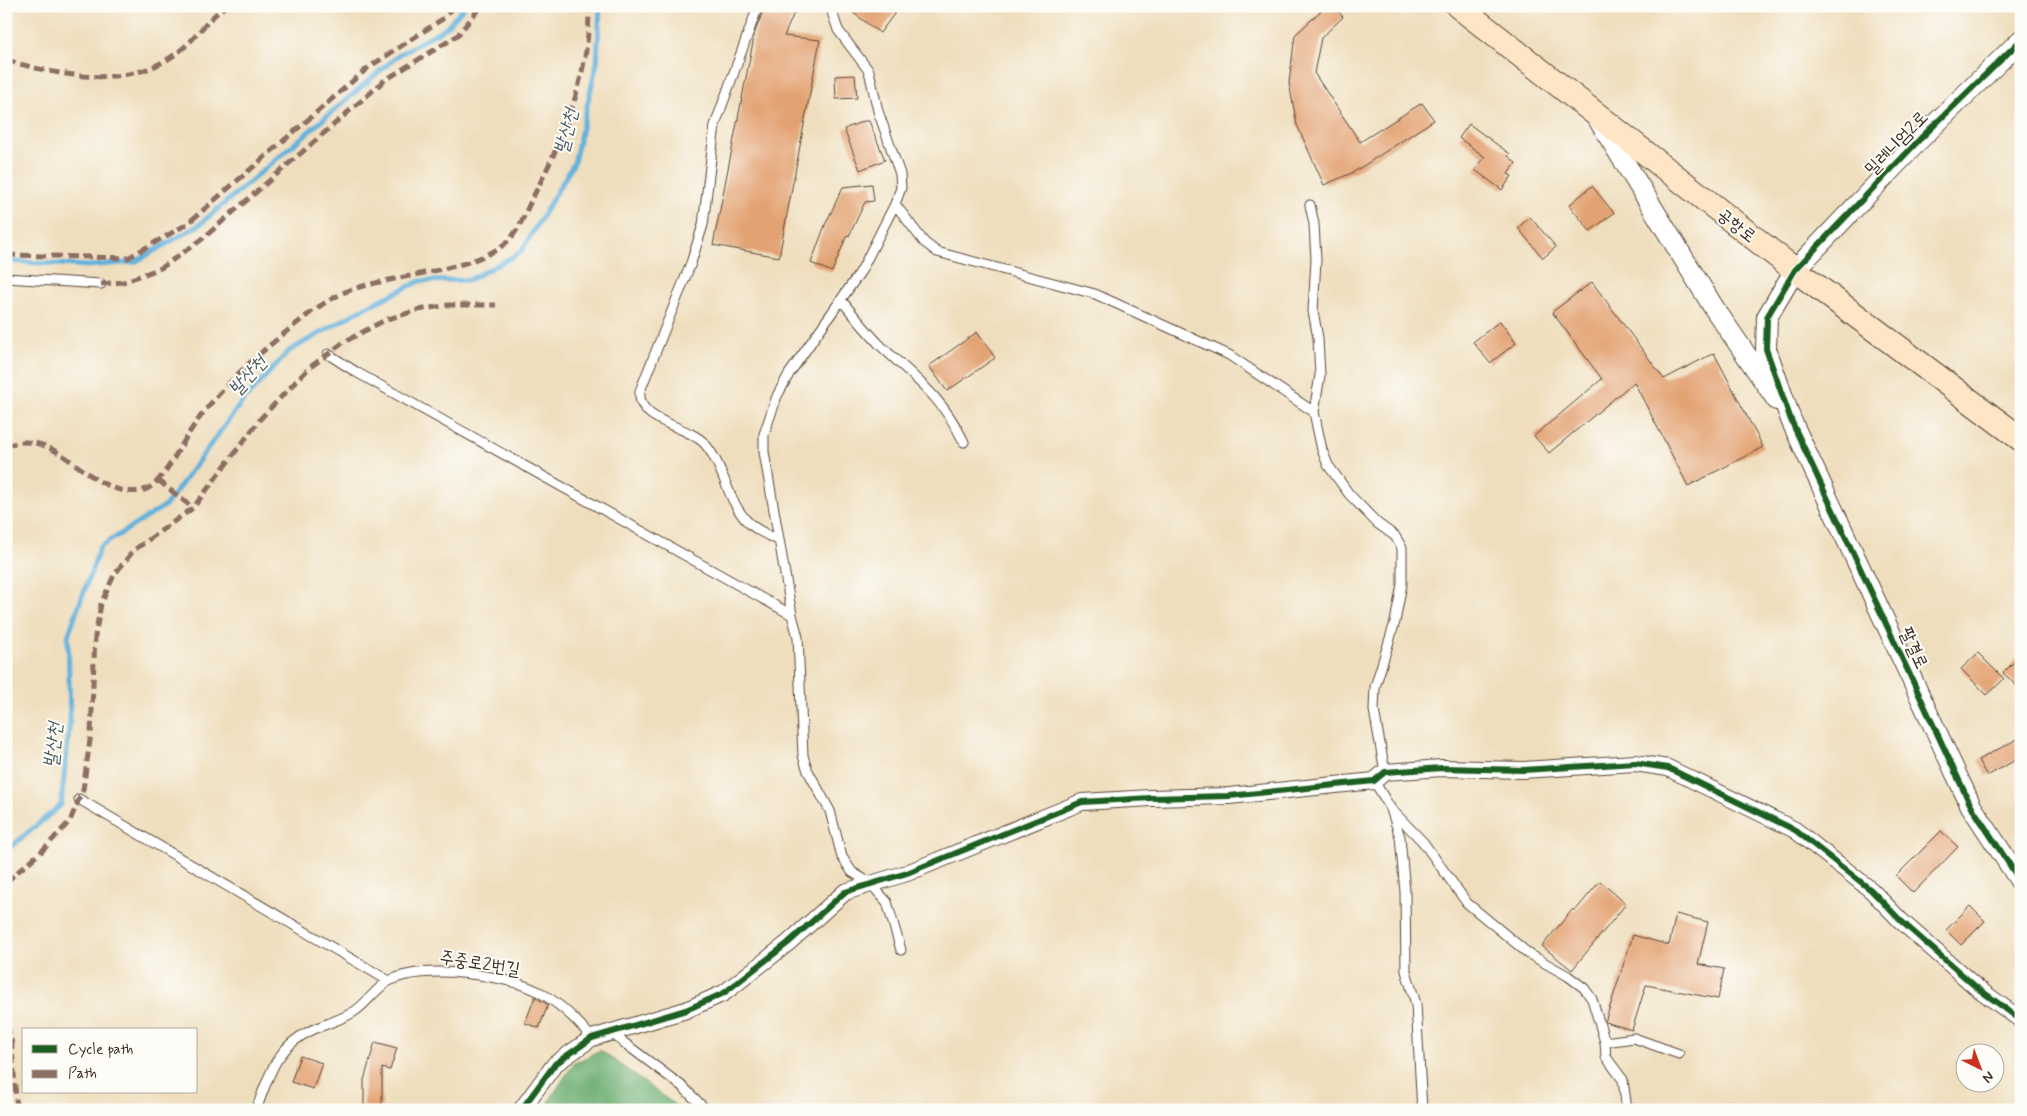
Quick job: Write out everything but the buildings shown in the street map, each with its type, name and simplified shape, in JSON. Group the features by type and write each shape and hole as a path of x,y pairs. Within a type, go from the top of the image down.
{"main road":[{"name":"공항로","path":"1458,6 1795,270 2021,438"}],"street":[{"name":"밀레니엄2로","path":"1791,420 1766,349 1767,317 1795,270 1920,140 2021,40"},
{"path":"1596,115 1714,308 1791,420"},
{"name":"팔결로","path":"1791,420 1971,806 2021,882"},
{"path":"521,1110 555,1064 592,1038 686,1010 724,993 788,943 845,892 908,873 1082,802 1230,796 1442,768 1523,770 1635,762 1668,768 1796,830 1871,890 1901,921 1976,987 2021,1020"}],"lane":[{"path":"758,6 715,125 702,224 693,256 640,391 639,400 646,411 702,441 714,455 735,504 746,520 761,532 778,540"},
{"path":"830,6 838,30 869,71 878,111 900,174 901,188 862,271 789,374 777,396 764,434 764,452 778,540 798,637 803,756 808,771 830,811 842,857 852,872 870,883 887,902 901,950"},
{"path":"895,204 924,242 937,252 1095,294 1228,355 1314,412"},
{"path":"1310,205 1315,233 1316,260 1313,311 1318,338 1320,375 1314,412 1328,465 1349,494 1377,523 1395,536 1402,548 1402,584 1395,622 1375,687 1374,710 1379,776 1400,837 1405,892 1406,972 1416,1004 1418,1070 1422,1110"},
{"path":"6,278 101,284"},
{"path":"842,301 882,347 917,378 952,417 964,442"},
{"path":"328,354 356,372 792,615"},
{"path":"79,799 390,981"},
{"path":"1391,809 1423,842 1467,903 1529,954 1584,988 1592,999 1605,1042 1606,1057 1623,1080 1627,1110"},
{"name":"주중로2번길","path":"256,1110 276,1059 286,1046 308,1032 354,1012 390,981 416,973 445,971 512,982 540,992 568,1010 592,1038"},
{"path":"611,1033 683,1087 706,1110"},
{"path":"1605,1042 1634,1038 1679,1054"}],"green space":[{"path":"600,1050 682,1110 553,1110 549,1101 573,1064"}],"waterway":[{"path":"6,261 89,266 135,262 199,225 400,54 445,28 465,6"},
{"name":"발산천","path":"6,851 61,805 70,722 68,636 100,547 166,505 242,402 289,351 366,307 420,281 469,280 521,252 574,163 597,62 600,6"}],"marked path":[{"path":"6,60 51,71 97,77 142,71 162,62 182,49 226,6"},
{"path":"6,255 128,258 187,224 369,67 444,18 455,6"},
{"path":"101,284 123,282 161,268 201,240 385,80 457,36 481,6"},
{"path":"6,446 26,442 43,445 108,486 125,491 144,490 157,482 201,416 227,385 273,343 319,307 345,292 461,264 483,257 501,247 520,225 565,128 580,80 585,56 589,6"},
{"path":"6,882 42,851 70,821 83,790 91,733 95,636 101,604 114,575 134,550 193,508 261,418 309,368 344,342 385,320 418,310 449,305 496,305"},
{"path":"158,480 193,508"},
{"path":"6,1025 11,1037 17,1110"}],"cycle path":[{"path":"2021,40 1920,139 1795,270 1767,317 1766,349 1791,420 1971,806 2021,882"},
{"path":"521,1110 555,1064 592,1038 686,1010 724,993 788,943 845,892 907,873 1082,802 1229,796 1374,781 1385,772 1442,768 1523,770 1635,763 1668,768 1795,830 1871,890 1901,921 1976,987 2021,1020"}]}
